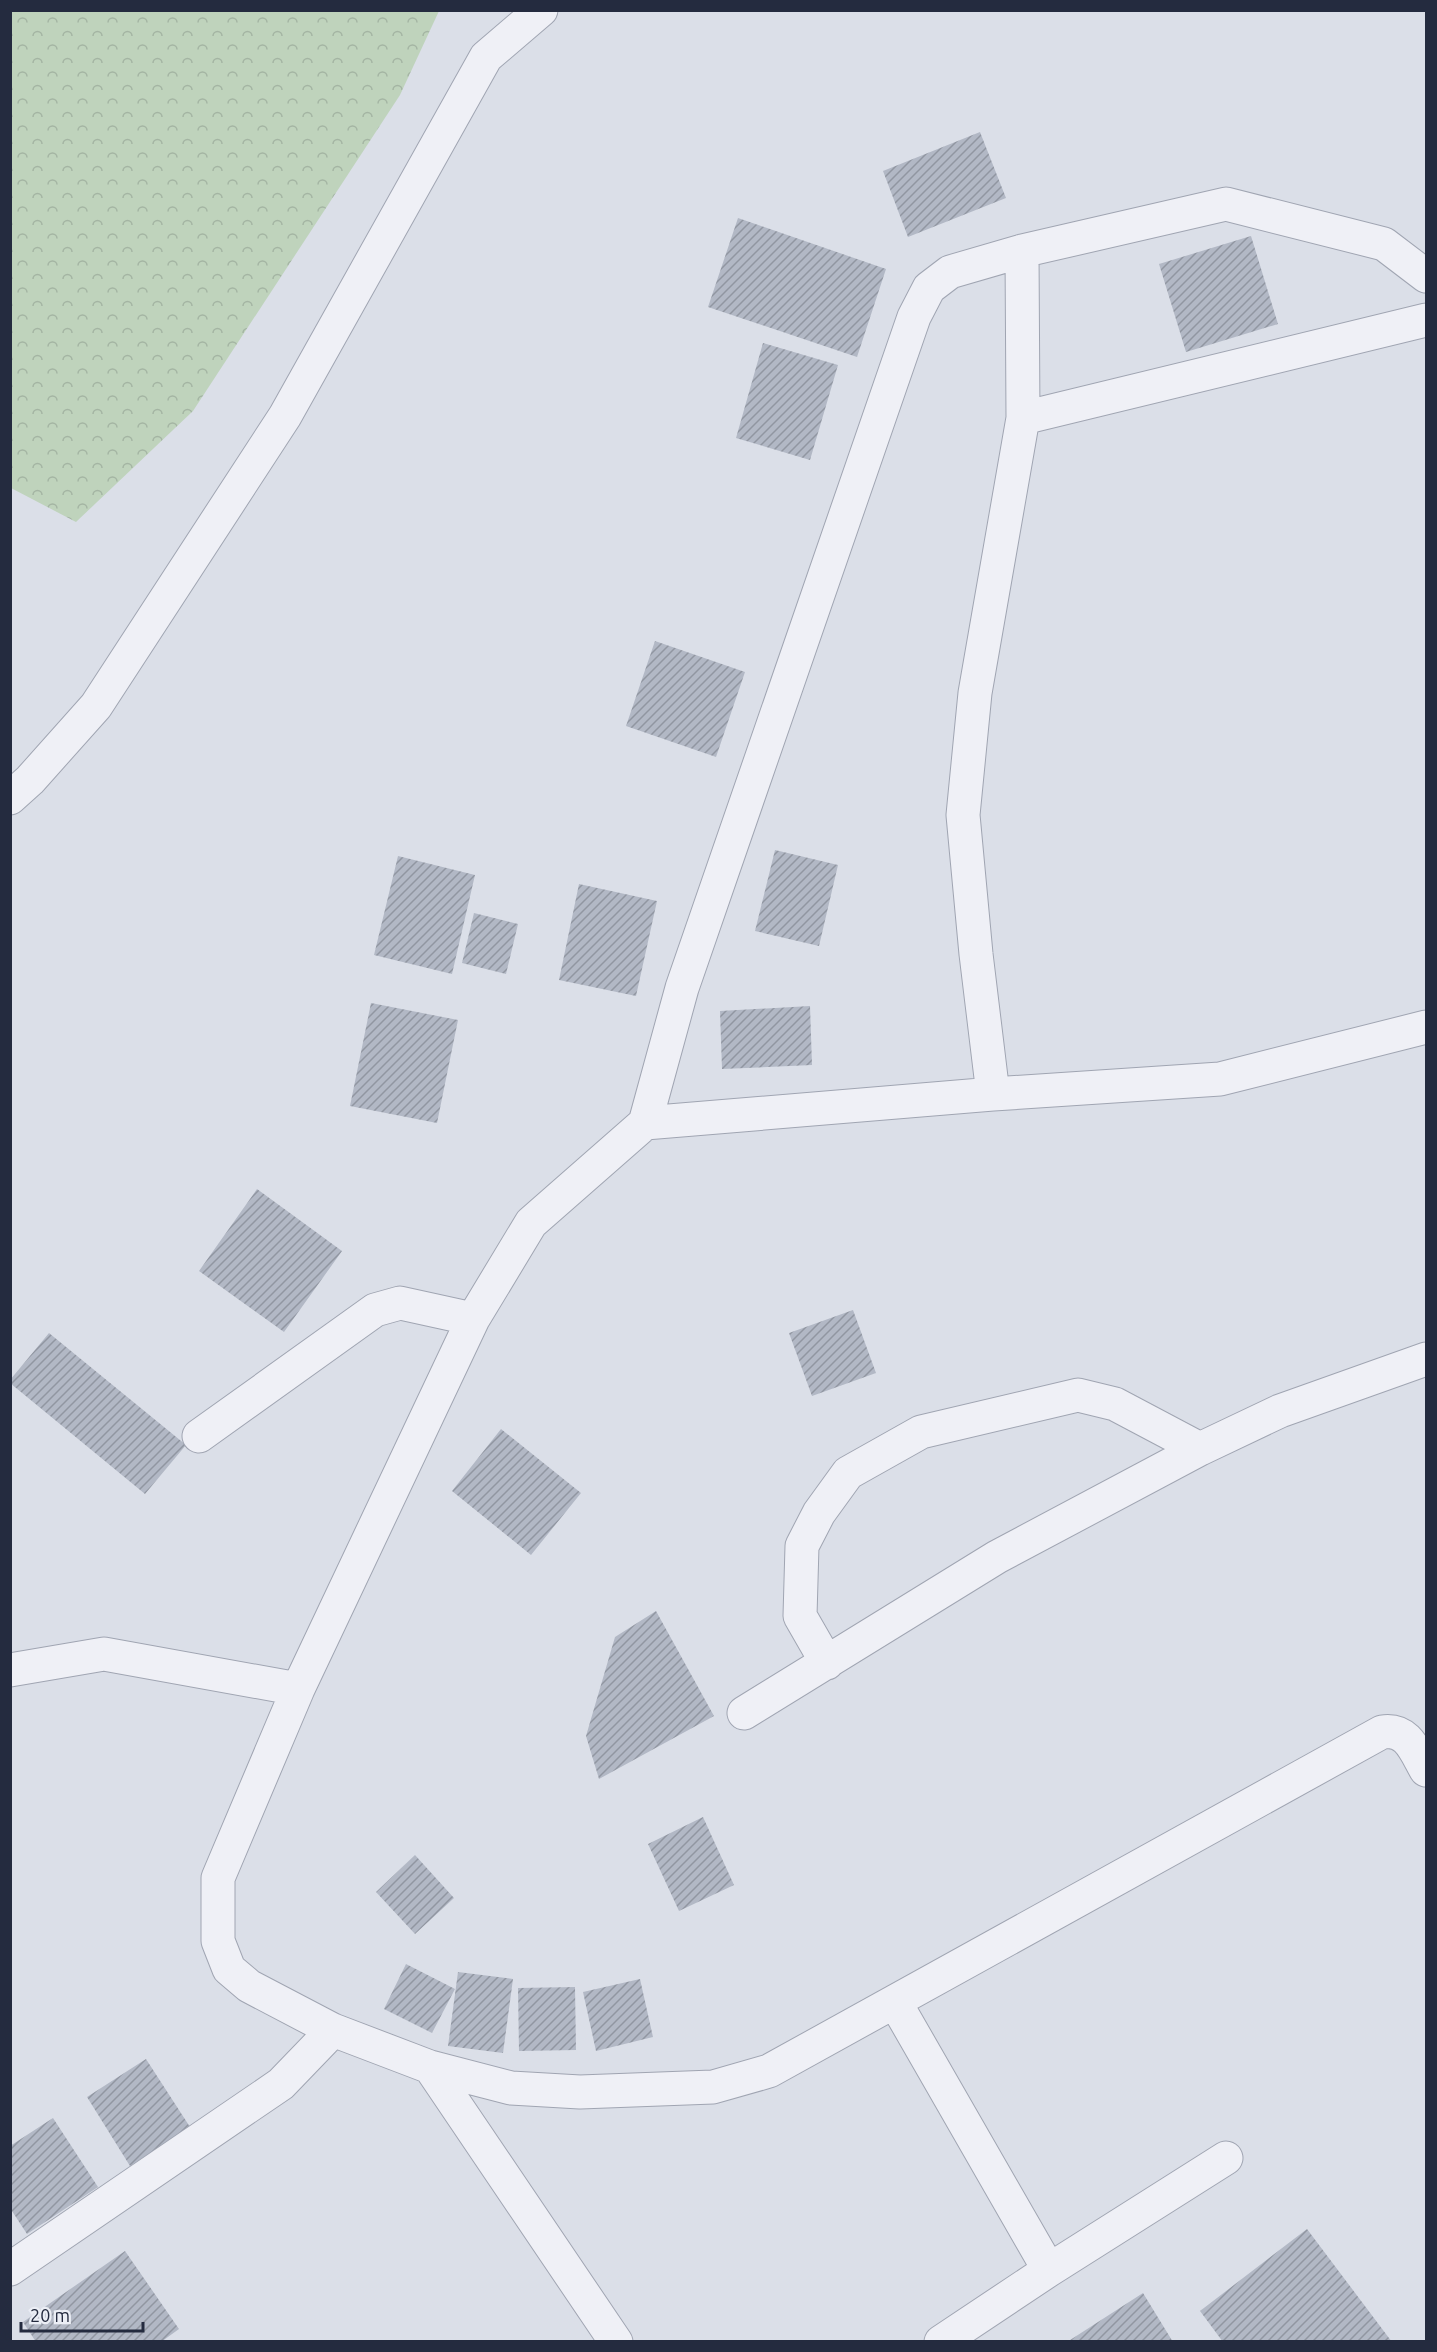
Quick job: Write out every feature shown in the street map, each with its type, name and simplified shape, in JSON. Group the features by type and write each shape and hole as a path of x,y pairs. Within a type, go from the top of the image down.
{"street":[{"path":"10,798 30,780 96,706 285,416 486,57 541,10"},
{"path":"1426,276 1384,244 1226,204 1022,251 950,272 929,288 914,317 682,988 645,1123 531,1223 473,1319 298,1689 218,1878 218,1941 229,1969 249,1986 333,2030 430,2067 511,2088 580,2092 713,2087 769,2071 1382,1732 1397,1731 1405,1736 1426,1770"},
{"path":"993,1094 976,954 963,815 975,693 1023,418 1022,251"},
{"path":"1023,418 1426,320"},
{"path":"645,1123 993,1094 1220,1079 1426,1028"},
{"path":"199,1436 375,1310 400,1303 473,1319"},
{"path":"744,1713 997,1557 1200,1449 1280,1411 1426,1359"},
{"path":"827,1663 800,1616 802,1546 819,1513 848,1473 921,1432 1078,1395 1115,1404 1200,1449"},
{"path":"10,1670 104,1654 298,1689"},
{"path":"896,2002 1049,2270"},
{"path":"10,2269 281,2084 333,2030"},
{"path":"430,2067 616,2342"},
{"path":"941,2342 1049,2270 1226,2158"}],"green space":[{"path":"10,11 439,11 400,95 193,411 76,522 11,488"}],"building":[{"path":"980,132 1006,198 908,237 883,171"},
{"path":"738,218 886,269 857,357 708,307"},
{"path":"1251,236 1278,324 1186,352 1159,264"},
{"path":"763,343 838,365 810,460 736,438"},
{"path":"655,641 745,672 716,757 626,726"},
{"path":"775,850 838,865 819,946 755,931"},
{"path":"398,856 475,875 452,974 374,955"},
{"path":"579,884 657,901 636,996 559,980"},
{"path":"474,913 518,924 506,974 462,963"},
{"path":"371,1003 458,1020 437,1123 350,1106"},
{"path":"810,1006 812,1065 722,1069 720,1011"},
{"path":"257,1189 342,1251 284,1332 199,1271"},
{"path":"853,1310 876,1373 812,1396 789,1333"},
{"path":"49,1333 186,1445 145,1494 10,1383 10,1380"},
{"path":"501,1429 581,1493 531,1555 452,1491"},
{"path":"656,1611 714,1716 599,1779 586,1736 615,1637"},
{"path":"703,1817 734,1885 679,1911 648,1844"},
{"path":"415,1855 454,1898 415,1934 376,1892"},
{"path":"406,1964 455,1989 432,2033 384,2009"},
{"path":"458,1972 513,1979 503,2053 448,2046"},
{"path":"640,1979 653,2037 596,2051 583,1992"},
{"path":"575,1987 576,2050 519,2051 518,1988"},
{"path":"146,2059 190,2127 130,2166 87,2097"},
{"path":"53,2118 98,2187 27,2234 10,2208 10,2146"},
{"path":"1307,2229 1392,2342 1223,2342 1200,2311"},
{"path":"125,2251 179,2329 161,2342 36,2342 23,2322"},
{"path":"1143,2293 1173,2342 1067,2342"}]}
